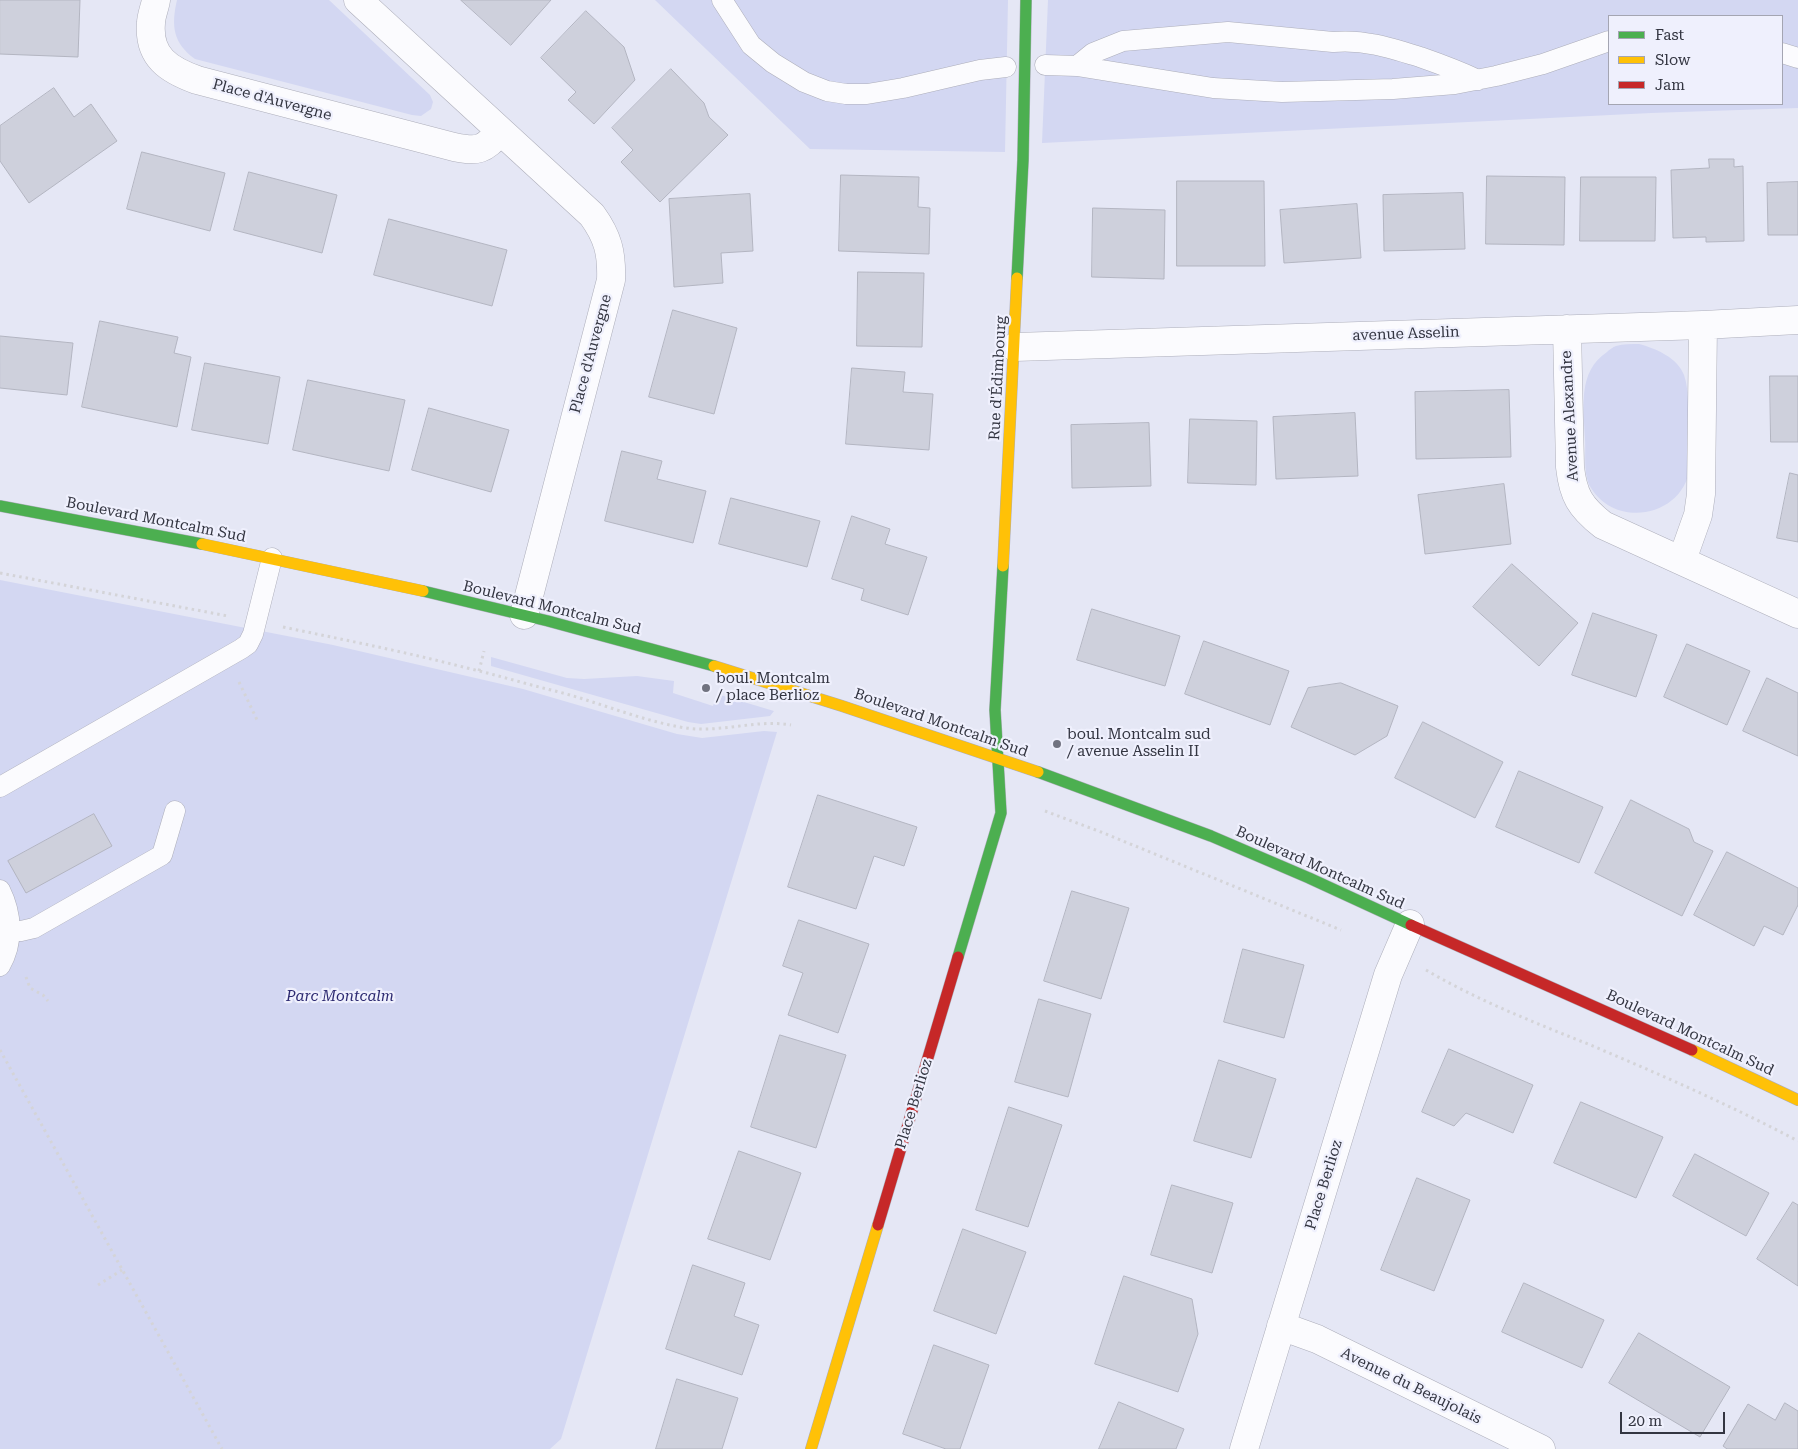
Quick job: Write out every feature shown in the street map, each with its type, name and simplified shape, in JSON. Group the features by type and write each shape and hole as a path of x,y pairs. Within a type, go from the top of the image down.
{"street":[{"name":"Place d'Auvergne","path":"156,0 151,23 152,40 157,54 166,65 179,73 197,80 454,148 480,150 489,144 500,132"},
{"name":"Place d'Auvergne","path":"358,0 592,215 602,230 609,246 612,262 611,280 524,615"},
{"name":"Rue d'Édimbourg","path":"998,758 995,684 1000,638 1023,160 1026,0"},
{"name":"avenue Asselin","path":"1014,347 1703,325 1798,320"},
{"path":"1682,560 1698,516 1701,494 1703,325"},
{"name":"Avenue Alexandre","path":"1567,329 1572,484 1578,500 1590,515 1603,525 1798,614"},
{"name":"Boulevard Montcalm Sud","path":"0,506 140,531 272,558 524,615 626,641 778,685 998,758 1180,824 1322,883 1660,1035 1798,1100"},
{"name":"Place Berlioz","path":"811,1449 1001,813 1002,794 998,758"},
{"name":"Place Berlioz","path":"1244,1449 1388,975 1410,924"},
{"name":"Avenue du Beaujolais","path":"1281,1326 1317,1339 1541,1449"}],"lane":[{"path":"722,0 751,45 773,63 804,82 827,91 846,94 867,94 903,88 980,70 1006,67"},
{"path":"1077,66 1093,53 1123,41 1228,32 1333,42 1350,40 1371,42 1459,71 1478,80"},
{"path":"1045,65 1077,66 1213,88 1282,92 1393,89 1478,80 1543,64 1608,41"},
{"path":"1783,53 1798,58"},
{"path":"0,788 248,644 253,634 272,558"},
{"path":"10,930 21,932 34,928 162,856 175,811"},
{"path":"0,890 8,909 10,930 6,956 0,966"}],"path":[{"path":"0,573 220,615"},
{"path":"286,628 337,637 479,671 664,724 706,729 772,723 798,728"},
{"path":"479,671 484,651"},
{"path":"248,700 258,722"},
{"path":"1039,808 1335,928"},
{"path":"1427,971 1439,979 1512,1013 1701,1093 1798,1141"},
{"path":"0,1050 222,1449"},
{"path":"98,1285 122,1270"}],"green space":[{"path":"177,0 329,0 430,95 433,102 431,109 421,116 412,115 195,59 182,47 178,40 174,26"},
{"path":"655,0 1008,0 1005,152 810,149"},
{"path":"1048,0 1798,0 1798,108 1651,113 1042,143"},
{"path":"1639,344 1659,351 1671,359 1677,364 1684,375 1687,393 1690,466 1685,483 1676,496 1663,506 1648,512 1632,513 1617,509 1603,501 1588,483 1585,464 1584,391 1591,370 1597,360 1616,346"},
{"name":"Parc Montcalm","path":"0,580 333,645 523,689 677,734 702,738 764,731 777,732 561,1439 550,1449 0,1449"},
{"path":"491,657 567,678 637,676 674,681 673,693 713,706 717,694 774,711 770,716 701,724 688,722 491,666"}],"building":[{"path":"0,0 80,0 78,57 0,54"},
{"path":"461,0 551,0 511,45"},
{"path":"586,11 624,47 635,80 594,124 568,100 576,92 541,58"},
{"path":"671,69 704,103 709,117 728,135 660,202 621,162 633,150 612,128"},
{"path":"54,88 74,117 91,104 117,141 29,203 0,161 0,126"},
{"path":"142,152 225,173 210,231 127,209"},
{"path":"1709,159 1734,159 1734,167 1743,166 1744,241 1706,242 1706,237 1673,238 1671,170 1709,168"},
{"path":"249,172 337,195 322,253 234,230"},
{"path":"841,175 919,177 918,207 930,208 929,254 839,251"},
{"path":"1487,176 1565,177 1564,245 1486,244"},
{"path":"1581,177 1656,177 1655,241 1580,241"},
{"path":"1177,181 1264,181 1265,266 1177,266"},
{"path":"1798,182 1798,235 1768,235 1767,183"},
{"path":"1463,193 1465,249 1384,251 1383,195"},
{"path":"750,194 753,251 721,253 723,283 674,287 669,199"},
{"path":"1357,204 1361,258 1284,263 1280,210"},
{"path":"1093,208 1165,210 1164,279 1092,277"},
{"path":"389,219 507,250 492,306 374,275"},
{"path":"858,272 924,273 922,347 857,346"},
{"path":"673,310 737,328 714,414 649,397"},
{"path":"100,321 178,337 174,353 191,357 177,427 82,407"},
{"path":"0,336 73,343 67,395 0,388"},
{"path":"205,363 280,377 268,444 192,430"},
{"path":"852,368 905,372 903,392 933,394 929,450 846,444"},
{"path":"1770,376 1798,376 1798,442 1771,442"},
{"path":"308,380 405,400 389,471 293,450"},
{"path":"1509,390 1511,457 1416,459 1415,392"},
{"path":"429,408 509,430 491,492 412,470"},
{"path":"1355,413 1358,476 1276,479 1273,417"},
{"path":"1190,419 1257,421 1256,485 1188,483"},
{"path":"1149,423 1151,486 1072,488 1071,425"},
{"path":"622,451 662,461 657,479 706,491 693,543 605,521"},
{"path":"1790,473 1798,475 1798,542 1777,538"},
{"path":"1504,484 1511,544 1425,554 1418,495"},
{"path":"731,498 820,521 807,567 719,544"},
{"path":"852,516 890,529 885,544 927,557 908,615 861,600 864,589 832,579"},
{"path":"1512,564 1578,623 1539,666 1473,607"},
{"path":"1092,609 1180,636 1165,686 1077,660"},
{"path":"1593,613 1657,635 1636,697 1572,675"},
{"path":"1204,641 1289,671 1270,725 1185,694"},
{"path":"1687,644 1750,671 1727,725 1664,697"},
{"path":"1767,678 1798,693 1798,756 1743,731"},
{"path":"1341,683 1398,706 1387,736 1355,755 1291,727 1308,688"},
{"path":"1423,722 1503,762 1475,818 1395,778"},
{"path":"1519,771 1603,807 1579,863 1496,827"},
{"path":"818,795 917,827 904,866 874,856 856,909 788,887"},
{"path":"1631,800 1689,829 1694,842 1713,851 1682,916 1595,873"},
{"path":"94,814 112,846 26,893 8,861"},
{"path":"1727,852 1798,888 1798,905 1783,935 1764,926 1754,946 1694,915"},
{"path":"1072,891 1129,908 1101,999 1044,981"},
{"path":"799,920 869,944 838,1033 788,1015 803,973 783,966"},
{"path":"1243,949 1304,965 1284,1038 1224,1022"},
{"path":"1039,999 1091,1014 1068,1097 1015,1082"},
{"path":"780,1035 846,1055 816,1148 751,1127"},
{"path":"1449,1049 1533,1085 1513,1133 1466,1113 1454,1126 1422,1112"},
{"path":"1219,1060 1276,1079 1251,1158 1194,1141"},
{"path":"1581,1102 1663,1137 1636,1198 1554,1163"},
{"path":"1009,1107 1062,1125 1028,1227 976,1210"},
{"path":"739,1151 801,1173 770,1260 708,1239"},
{"path":"1695,1154 1769,1193 1746,1236 1673,1196"},
{"path":"1417,1178 1470,1200 1434,1291 1381,1270"},
{"path":"1172,1185 1233,1203 1212,1273 1151,1255"},
{"path":"1793,1202 1798,1205 1798,1286 1757,1259"},
{"path":"963,1229 1026,1252 996,1334 934,1311"},
{"path":"693,1265 745,1283 734,1316 759,1325 742,1375 666,1349"},
{"path":"1124,1276 1192,1299 1198,1334 1178,1392 1095,1364"},
{"path":"1524,1283 1604,1320 1582,1368 1502,1332"},
{"path":"1639,1333 1730,1387 1700,1437 1609,1383"},
{"path":"934,1345 989,1365 960,1449 946,1449 903,1434"},
{"path":"677,1379 738,1398 722,1449 656,1449"},
{"path":"1119,1402 1184,1429 1176,1449 1099,1449"},
{"path":"1785,1403 1798,1411 1798,1449 1727,1449 1723,1446 1748,1404 1775,1420"}],"traffic: fast":[{"path":"1017,278 1023,160 1026,0"},
{"path":"0,506 202,544"},
{"path":"958,957 1001,813 995,710 1003,566"},
{"path":"423,591 548,621 714,666"},
{"path":"1038,772 1211,836 1411,925"}],"traffic: slow":[{"path":"1003,566 1017,278"},
{"path":"202,544 423,591"},
{"path":"714,666 842,706 1038,772"},
{"path":"1692,1050 1798,1100"},
{"path":"811,1449 878,1225"}],"traffic: jam":[{"path":"1411,925 1692,1050"},
{"path":"878,1225 958,957"}],"place":[{"name":"boul. Montcalm / place Berlioz","path":"706,688"},
{"name":"boul. Montcalm sud / avenue Asselin II","path":"1057,744"}]}
